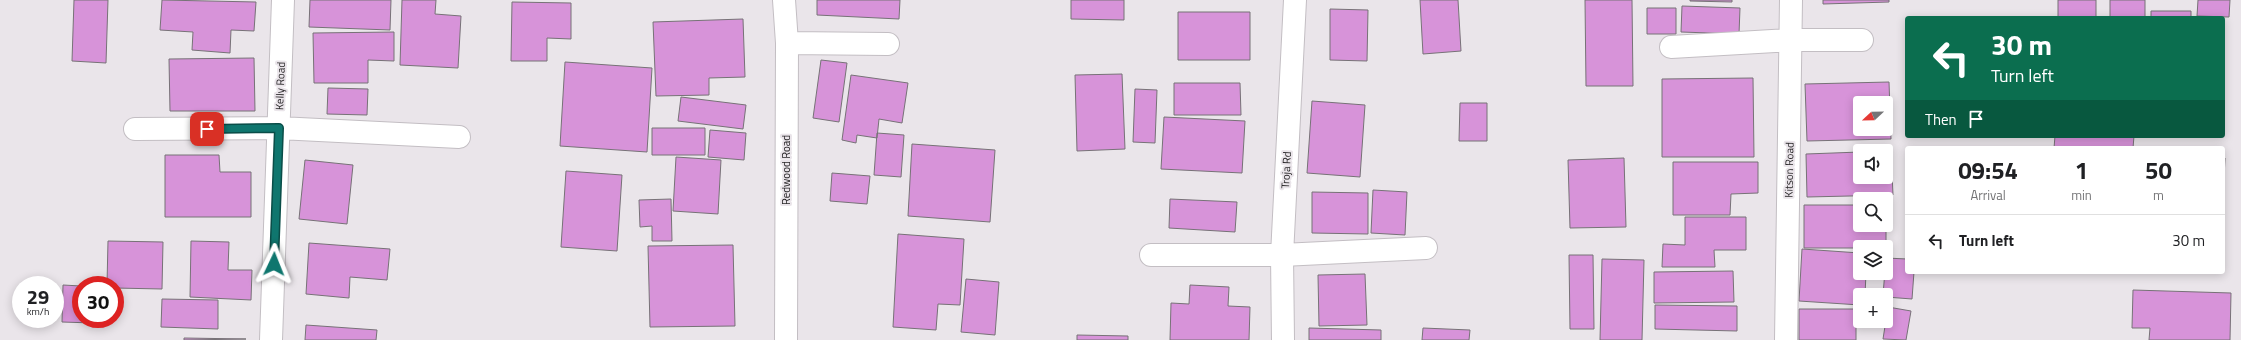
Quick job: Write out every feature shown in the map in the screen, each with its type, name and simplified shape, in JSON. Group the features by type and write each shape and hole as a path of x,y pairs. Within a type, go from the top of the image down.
{"street":[{"name":"Kelly Road","path":"271,340 283,0"},
{"name":"Redwood Road","path":"784,0 786,43 786,340"},
{"name":"Troja Rd","path":"1283,340 1282,255 1295,0"},
{"name":"Kitson Road","path":"1786,340 1791,0"},
{"path":"1671,48 1791,40 1862,40"},
{"path":"786,43 888,44"},
{"path":"135,129 279,128 459,137"},
{"path":"1151,255 1282,255 1426,248"}],"building":[{"path":"74,0 108,0 106,63 72,61"},
{"path":"162,0 256,2 254,31 231,30 230,53 192,50 193,32 160,30"},
{"path":"310,0 391,0 390,30 309,27"},
{"path":"402,0 436,0 435,14 461,16 458,68 400,65"},
{"path":"817,0 900,0 899,19 817,15"},
{"path":"1071,0 1124,0 1124,20 1071,19"},
{"path":"1420,0 1458,0 1461,51 1423,54"},
{"path":"1585,0 1632,0 1633,86 1586,86"},
{"path":"1732,0 1732,2 1690,1"},
{"path":"1823,0 1889,0 1889,2 1823,4"},
{"path":"2058,0 2096,0 2096,16 2058,16"},
{"path":"2110,0 2145,0 2145,16 2110,16"},
{"path":"2198,0 2230,0 2229,17 2197,16"},
{"path":"512,2 571,3 571,39 547,38 547,61 511,61"},
{"path":"1682,6 1740,8 1739,34 1681,32"},
{"path":"1647,8 1676,8 1676,34 1647,34"},
{"path":"1330,9 1368,10 1367,61 1330,60"},
{"path":"2151,11 2191,11 2191,16 2151,16"},
{"path":"1178,12 1250,12 1250,60 1178,60"},
{"path":"743,19 745,77 709,78 709,95 656,96 653,22"},
{"path":"394,32 394,61 368,60 368,83 314,83 313,33"},
{"path":"254,58 255,111 170,111 169,59"},
{"path":"821,60 847,63 839,122 813,118"},
{"path":"565,62 652,68 647,152 560,146"},
{"path":"1122,74 1125,149 1077,151 1075,75"},
{"path":"851,75 908,83 902,123 879,119 877,138 857,135 856,143 842,140"},
{"path":"1753,78 1754,157 1662,157 1662,79"},
{"path":"1889,82 1889,96 1853,96 1853,136 1891,136 1891,139 1807,141 1805,84"},
{"path":"1174,83 1240,83 1241,115 1174,115"},
{"path":"328,88 368,89 367,115 327,114"},
{"path":"1135,89 1157,90 1155,143 1133,142"},
{"path":"681,97 746,105 743,129 678,121"},
{"path":"1312,101 1365,105 1360,177 1307,173"},
{"path":"1460,103 1487,103 1487,141 1459,141"},
{"path":"1164,117 1245,121 1242,173 1161,169"},
{"path":"652,128 705,128 705,155 652,155"},
{"path":"710,130 746,133 744,160 708,157"},
{"path":"877,133 904,135 901,177 874,175"},
{"path":"2055,138 2134,138 2133,146 2054,146"},
{"path":"912,144 995,150 990,222 908,216"},
{"path":"1853,152 1853,184 1892,184 1893,192 1853,192 1853,196 1807,197 1806,154"},
{"path":"165,155 219,155 220,172 251,172 251,217 165,217"},
{"path":"676,157 721,160 718,214 673,211"},
{"path":"1624,158 1626,227 1570,228 1568,160"},
{"path":"305,160 353,165 347,224 299,219"},
{"path":"1673,162 1758,162 1758,193 1731,194 1730,215 1673,215"},
{"path":"566,171 622,175 617,251 561,247"},
{"path":"832,173 870,176 867,204 830,201"},
{"path":"1373,190 1407,192 1405,235 1371,233"},
{"path":"1312,192 1368,193 1368,234 1312,233"},
{"path":"671,199 672,241 652,241 652,226 640,227 639,200"},
{"path":"1170,199 1237,202 1235,232 1169,228"},
{"path":"1804,205 1853,205 1853,232 1886,232 1886,240 1853,240 1853,248 1804,248"},
{"path":"1685,217 1746,217 1746,250 1714,250 1715,267 1662,267 1663,244 1685,245"},
{"path":"898,234 964,239 960,305 938,304 936,330 893,327"},
{"path":"108,241 163,242 162,289 124,288 124,276 107,276"},
{"path":"191,241 229,242 228,270 252,270 251,300 190,297"},
{"path":"309,243 390,249 387,280 350,277 349,298 306,294"},
{"path":"733,245 735,326 650,327 648,246"},
{"path":"1802,249 1853,253 1853,280 1866,280 1865,288 1853,288 1853,305 1799,301"},
{"path":"1569,255 1593,255 1594,329 1570,329"},
{"path":"1893,258 1905,259 1905,274 1914,274 1912,299 1893,298 1893,288 1884,288 1884,280 1893,280"},
{"path":"1602,259 1644,260 1642,340 1600,340"},
{"path":"1733,271 1734,302 1654,303 1654,272"},
{"path":"1365,274 1367,325 1319,326 1318,275"},
{"path":"966,279 999,282 995,335 961,332"},
{"path":"64,285 72,286 72,322 64,322"},
{"path":"1190,285 1229,287 1228,306 1250,307 1249,340 1170,340 1171,303 1189,304"},
{"path":"2133,290 2231,293 2230,340 2149,340 2150,328 2132,328"},
{"path":"162,299 218,300 218,329 161,327"},
{"path":"1655,305 1737,306 1737,331 1655,329"},
{"path":"1893,308 1911,311 1906,340 1883,339 1885,328 1893,328"},
{"path":"1799,309 1853,309 1853,328 1856,328 1856,340 1799,340"},
{"path":"306,325 377,330 376,340 305,340"},
{"path":"1309,328 1381,330 1381,340 1309,340"},
{"path":"1423,328 1470,330 1469,340 1422,340"},
{"path":"1077,335 1128,336 1128,340 1077,340"},
{"path":"184,338 246,339 184,340"}],"route":[{"path":"207,129 279,128 274,264"}]}
